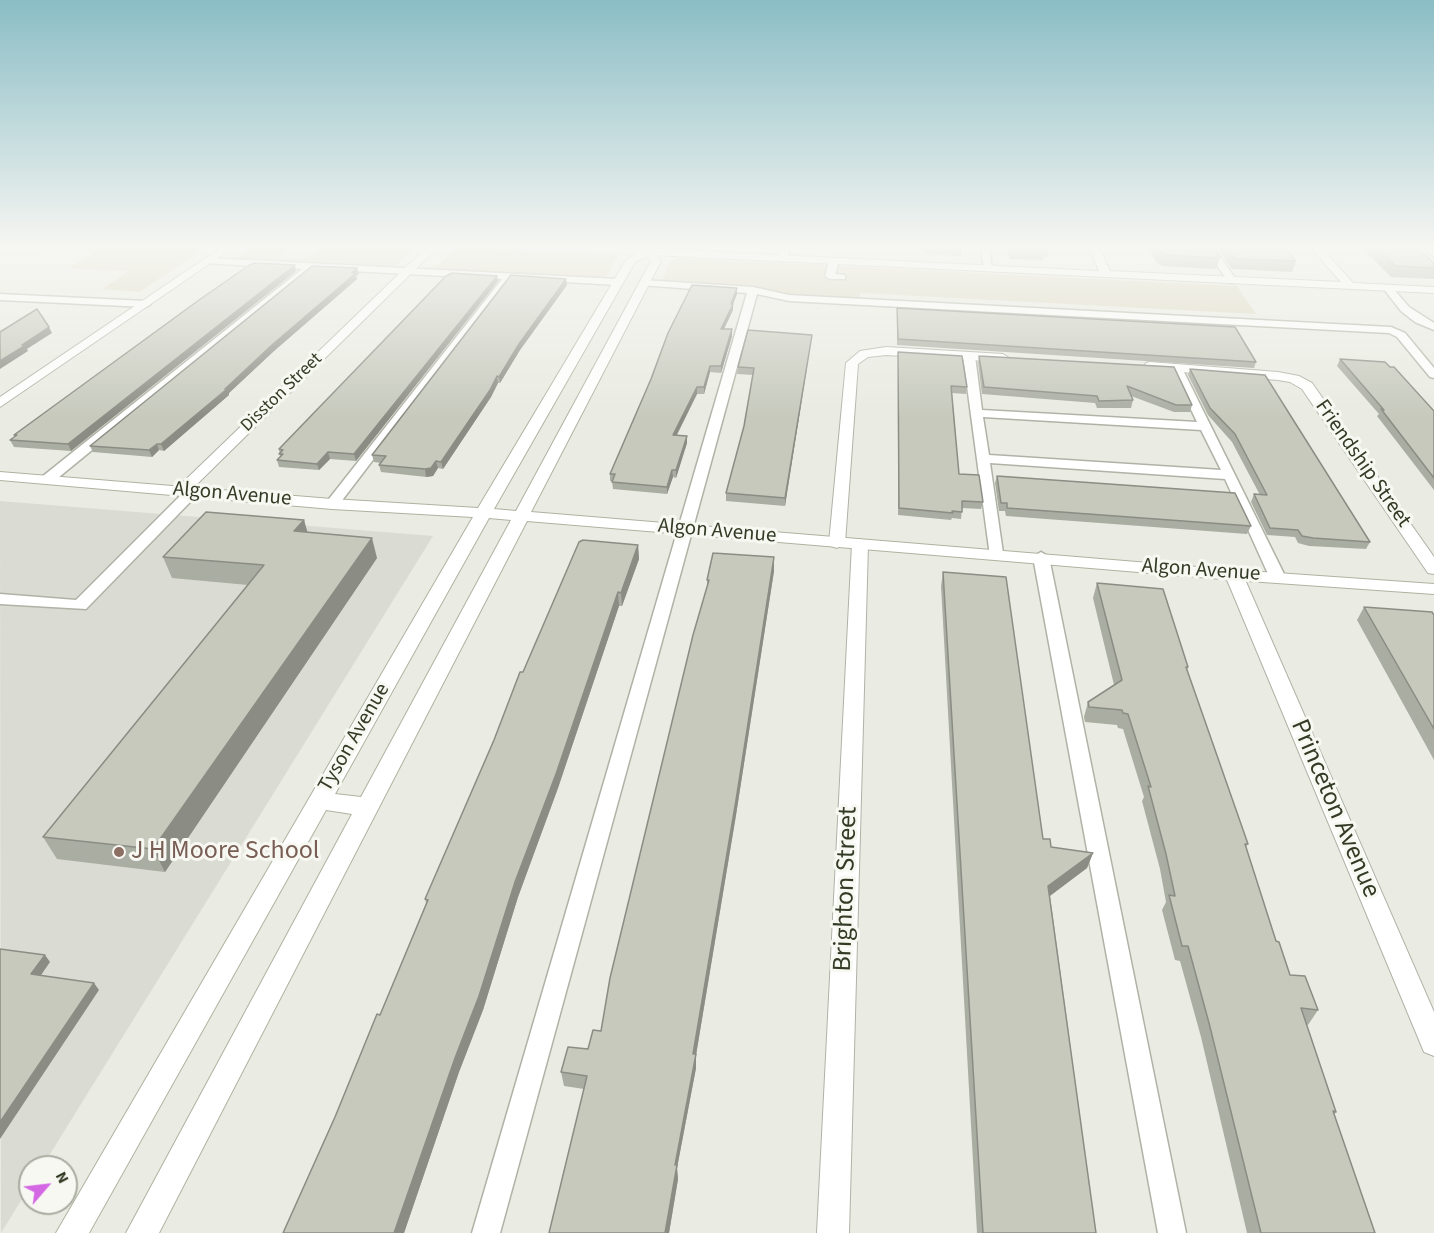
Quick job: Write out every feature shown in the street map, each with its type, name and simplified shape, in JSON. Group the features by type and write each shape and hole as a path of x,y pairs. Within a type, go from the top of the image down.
{"street":[{"name":"Disston Street","path":"187,491 376,303"},
{"name":"Tyson Avenue","path":"142,1233 523,516 610,303"},
{"name":"Tyson Avenue","path":"72,1233 483,513 592,351 629,303"},
{"path":"0,403 146,304"},
{"name":"Brighton Street","path":"834,1233 852,363 864,354 893,352 1015,358"},
{"name":"Friendship Street","path":"1142,366 1278,376 1301,382 1310,389 1434,569"},
{"name":"Algon Avenue","path":"0,476 332,504 483,513 848,544 1041,557 1234,575 1434,588"},
{"name":"Princeton Avenue","path":"1234,575 1434,1043"},
{"path":"319,801 369,807"}],"lane":[{"path":"116,303 146,304"},
{"path":"48,480 266,303"},
{"path":"332,504 488,303"},
{"path":"486,1233 750,303"},
{"path":"874,303 1391,330 1401,335 1434,375"},
{"path":"1400,303 1419,320 1434,327"},
{"path":"969,356 995,554"},
{"path":"1177,368 1277,576"},
{"path":"976,413 1206,426"},
{"path":"983,459 1230,475"},
{"path":"0,598 80,605 141,543 187,491"},
{"path":"1041,557 1172,1233"}],"shaded area":[{"path":"1040,303 1248,303 1256,314"},
{"name":"J H Moore School","path":"0,501 433,536 49,1155 18,1155 18,1205 1,1233"}],"building":[{"path":"196,303 247,303 68,444 10,440 17,435 14,435"},
{"path":"267,303 322,303 272,345 225,389 227,389 161,444 149,450 90,446"},
{"path":"420,303 476,303 354,454 328,452 317,464 277,460 283,454 279,454 283,450 279,449"},
{"path":"490,303 549,303 499,377 497,376 441,462 436,461 431,468 425,469 379,465 386,456 372,455"},
{"path":"683,303 733,304 721,329 732,329 721,366 710,366 704,387 697,387 673,435 687,436 676,470 672,470 667,487 612,482 615,474 610,474 668,333"},
{"path":"897,308 1235,327 1256,362 898,339"},
{"path":"37,309 49,327 0,361 0,332"},
{"path":"748,330 812,335 785,498 726,493 744,426 754,368 738,367"},
{"path":"898,352 962,356 967,387 951,386 959,474 979,475 983,502 962,501 962,512 952,511 953,513 899,508"},
{"path":"979,356 1174,367 1192,405 1176,405 1127,386 1133,400 1099,401 1097,396 984,387"},
{"path":"1340,359 1385,362 1390,367 1394,367 1434,411 1434,478 1381,409 1384,410"},
{"path":"1190,369 1265,375 1370,542 1313,538 1302,536 1298,530 1270,528 1254,494 1267,495 1235,434 1210,408"},
{"path":"997,476 1235,493 1251,526 1007,508 1007,503 1001,503"},
{"path":"206,512 304,520 294,531 372,538 153,849 43,837 264,565 163,557"},
{"path":"583,540 638,545 621,593 618,592 556,774 515,882 479,996 394,1233 283,1233 335,1117 377,1014 380,1015 428,900 425,899 494,740 520,672 523,672 579,542"},
{"path":"713,553 774,557 693,1054 696,1054 665,1233 549,1233 587,1076 561,1072 568,1047 588,1049 593,1030 601,1031 610,978 693,635 709,580 707,580"},
{"path":"943,572 1006,577 1043,839 1050,839 1051,847 1093,853 1048,886 1096,1233 983,1233"},
{"path":"1097,583 1163,589 1188,667 1186,667 1248,844 1245,844 1276,941 1279,942 1290,975 1305,976 1318,1010 1301,1008 1375,1233 1261,1233 1188,946 1182,946 1169,895 1175,896 1148,786 1151,787 1128,714 1123,713 1122,710 1089,707 1088,702 1122,680"},
{"path":"1364,607 1432,612 1434,615 1434,729"},
{"path":"0,949 45,955 31,974 94,983 0,1122"}],"place":[{"name":"J H Moore School","path":"119,852"}]}
